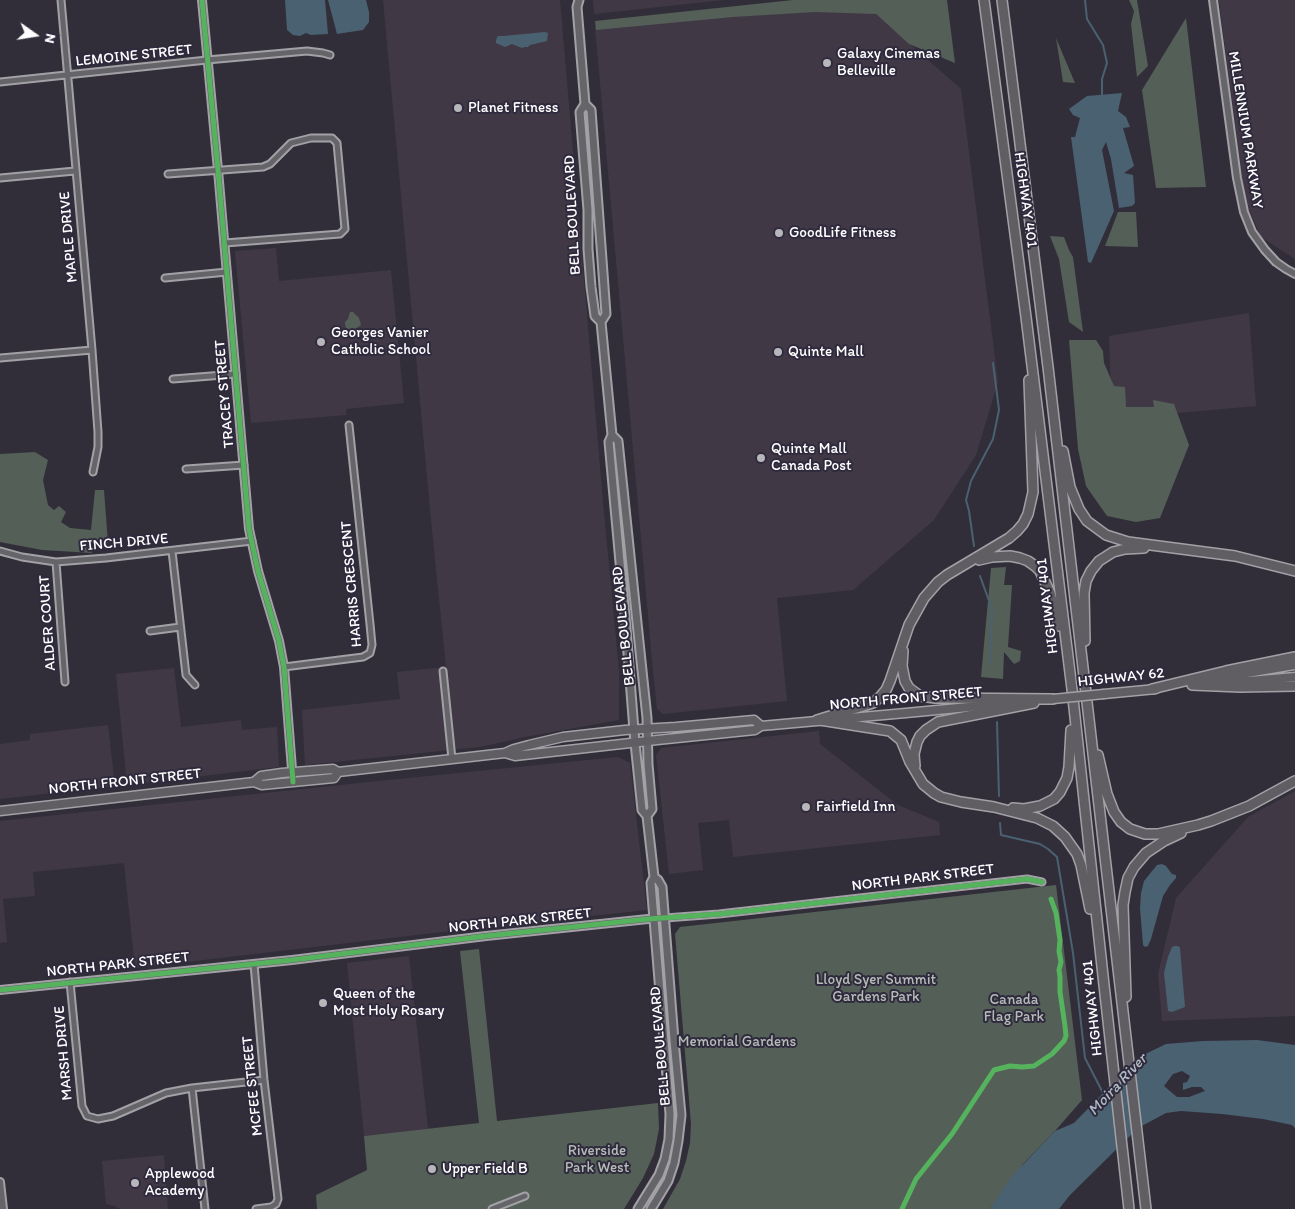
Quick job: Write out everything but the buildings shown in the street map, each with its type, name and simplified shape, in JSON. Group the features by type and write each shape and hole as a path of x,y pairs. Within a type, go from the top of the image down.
{"highway":[{"name":"HIGHWAY 401","path":"984,0 1026,317 1072,689 1130,1209"},
{"name":"HIGHWAY 401","path":"1002,0 1048,367 1146,1209"},
{"path":"817,720 873,703 880,697 890,681 912,616 930,590 947,575 1009,538 1017,531 1028,514 1033,492 1033,479 1026,317"},
{"path":"1048,367 1070,486 1083,515 1096,528 1116,539 1235,556 1295,571"},
{"path":"1087,707 1084,602 1085,586 1091,571 1103,557 1118,550 1134,548 1176,549"},
{"path":"971,562 992,557 1010,556 1028,561 1040,571 1055,608 1070,677"},
{"path":"905,636 902,654 903,673 909,688 920,696 935,698 1053,699"},
{"path":"1152,689 1295,657"},
{"path":"1192,685 1240,687 1295,686"},
{"path":"817,720 890,731 904,745 918,778 928,789 941,797 994,807 1024,808 1040,806 1054,799 1067,778 1071,753 1072,689"},
{"path":"918,778 914,760 915,748 920,736 938,722 1053,699"},
{"path":"1089,719 1109,801 1121,822 1130,829 1145,834 1158,834 1198,826"},
{"path":"1127,1044 1123,905 1128,878 1134,867 1146,852 1171,837 1250,806 1295,781"},
{"path":"994,807 1044,821 1059,830 1072,846 1081,865 1104,985"}],"main road":[{"name":"BELL BOULEVARD","path":"577,2 584,104 580,112 588,210 588,249 595,316 601,322"},
{"name":"BELL BOULEVARD","path":"584,104 590,110 606,314 601,322 612,435 609,442 633,730 642,810 647,816 654,877 651,884 670,1114 669,1139 665,1159 659,1175 638,1209"},
{"name":"BELL BOULEVARD","path":"612,435 618,442 643,680 652,809 647,816"},
{"name":"HIGHWAY 62","path":"1192,685 1295,665"},
{"name":"HIGHWAY 62","path":"1053,699 1295,677"},
{"name":"NORTH FRONT STREET","path":"505,753 515,756 755,730 761,726 817,720 1053,699"},
{"name":"NORTH FRONT STREET","path":"254,782 261,776 292,772 333,768 338,772 505,753 554,738 754,720 761,726"},
{"name":"NORTH FRONT STREET","path":"0,810 254,782 262,785 334,778 338,772"},
{"name":"BELL BOULEVARD","path":"651,1209 668,1181 674,1163 681,1115 662,887 654,877"}],"street":[{"name":"MAPLE DRIVE","path":"60,0 92,350 98,440 93,472"},
{"name":"TRACEY STREET","path":"202,0 252,541 258,571 279,642 284,666 293,782"},
{"name":"MILLENNIUM PARKWAY","path":"1212,0 1237,178 1244,212 1252,232 1265,250 1276,262 1295,274"},
{"name":"LEMOINE STREET","path":"0,82 207,60 307,52 330,55"},
{"path":"168,174 263,167 270,164 291,143 311,138 332,138 337,143 345,229 340,234 224,243"},
{"path":"0,178 75,171"},
{"path":"165,278 227,272"},
{"path":"0,358 92,350"},
{"path":"173,380 236,374"},
{"name":"HARRIS CRESCENT","path":"284,666 363,657 370,653 372,645 349,425"},
{"path":"186,469 244,465"},
{"name":"FINCH DRIVE","path":"0,551 22,557 56,562 252,541"},
{"path":"172,551 186,675 194,685"},
{"name":"ALDER COURT","path":"56,562 65,682"},
{"path":"150,631 180,627"},
{"path":"443,671 452,759"},
{"name":"NORTH PARK STREET","path":"0,990 254,964 654,918 718,914 1027,879 1042,882"},
{"name":"MCFEE STREET","path":"254,964 264,1080 278,1198 276,1204 271,1207 256,1209"},
{"name":"MARSH DRIVE","path":"70,982 82,1106 87,1116 98,1118 113,1116 166,1093 192,1088 264,1080"},
{"path":"192,1088 205,1209"},
{"path":"0,1182 3,1209"},
{"path":"492,1209 525,1196"}],"shaded area":[{"path":"383,0 560,0 619,671 619,720 480,747 305,765 302,710 400,699 397,672 446,667"},
{"path":"593,0 724,0 594,14"},
{"path":"1219,0 1295,0 1295,259 1261,237 1245,200"},
{"name":"Quinte Mall","path":"862,2 961,89 998,382 976,455 934,520 853,590 777,598 787,701 663,714 657,709 652,660 595,27"},
{"name":"Georges Vanier Catholic School","path":"276,248 279,281 391,270 404,403 346,409 346,415 251,423 235,251"},
{"path":"1249,313 1256,406 1112,419 1109,336"},
{"path":"174,668 181,727 241,720 242,730 277,727 279,767 127,785 116,674"},
{"path":"108,725 115,786 0,799 0,744 30,740 30,734"},
{"path":"819,731 820,744 898,805 939,822 940,835 733,857 729,820 698,823 703,870 669,874 656,755 661,748"},
{"path":"618,757 630,763 647,910 135,968 124,863 33,872 35,896 3,899 7,942 0,943 0,821"},
{"path":"1295,791 1295,1016 1162,1021 1158,974 1176,898 1248,817"},
{"path":"409,956 428,1129 364,1136 347,963"},
{"name":"Applewood Academy","path":"164,1155 168,1209 121,1209 106,1204 102,1161"}],"green space":[{"path":"793,0 947,0 955,63 909,44 876,14 815,12 733,17 596,30 595,21"},
{"path":"1129,0 1137,0 1148,66 1137,77 1131,24 1134,11"},
{"path":"1186,18 1206,187 1156,188 1142,90"},
{"path":"1056,38 1075,83 1063,82"},
{"path":"1118,212 1136,212 1138,247 1105,246"},
{"path":"1050,236 1064,237 1073,257 1083,332 1069,322 1059,259"},
{"path":"350,312 353,312 359,318 361,325 350,330 346,328 345,322"},
{"path":"1069,340 1096,340 1103,351 1104,363 1114,386 1125,387 1126,407 1154,407 1153,400 1174,404 1189,445 1160,518 1136,522 1107,516 1086,486 1078,449"},
{"path":"35,452 48,460 43,480 48,505 54,510 59,506 66,512 61,522 70,528 91,530 95,490 104,490 108,543 92,545 92,553 42,550 0,542 0,454"},
{"path":"1006,567 1004,585 1012,585 1008,647 1021,651 1020,661 1014,664 1004,652 1003,679 981,677 991,568"},
{"path":"1056,885 1082,1100 1023,1164 990,1209 663,1209 680,1179 690,1143 691,1124 675,934 680,927"},
{"name":"Riverside Park West","path":"479,949 497,1121 658,1103 659,1129 654,1154 643,1178 624,1209 317,1209 316,1195 367,1170 364,1136 479,1123 460,951"}],"water":[{"path":"285,0 325,0 328,34 311,35 306,33 300,36 293,35 287,30"},
{"path":"328,0 366,0 369,22 363,30 337,34"},
{"path":"548,33 547,41 528,47 522,48 512,44 505,47 496,43 498,36"},
{"path":"1122,93 1118,111 1126,117 1130,127 1123,128 1134,166 1124,173 1133,175 1135,203 1132,206 1119,208 1111,159 1106,142 1102,150 1114,211 1091,263 1088,262 1071,137 1075,137 1080,118 1073,115 1069,109 1087,96"},
{"path":"1162,864 1172,874 1176,875 1176,878 1163,896 1151,939 1148,946 1145,947 1143,945 1140,908 1141,893 1144,881 1157,865"},
{"path":"1172,947 1180,948 1185,1007 1172,1012 1168,1011 1164,973"},
{"name":"Moira River","path":"1257,1040 1295,1045 1295,1128 1292,1125 1263,1119 1222,1114 1181,1111 1166,1113 1138,1128 1070,1195 1059,1209 990,1209 1012,1176 1055,1131 1074,1123 1137,1058 1166,1044","holes":["1182,1071 1190,1076 1187,1082 1183,1083 1183,1090 1201,1087 1205,1091 1189,1097 1177,1097 1164,1086 1173,1074"]}],"waterway":[{"path":"1085,0 1087,19 1103,45 1107,63 1102,79 1102,95"},
{"path":"974,546 966,500 971,481 993,439 999,410 993,363"},
{"path":"980,576 992,609 990,664"},
{"path":"997,722 999,796"},
{"path":"1000,823 1001,835 1040,844 1057,857 1073,953 1085,1058 1103,1093"}],"cycle path":[{"path":"202,0 249,529 258,571 279,641 284,667 293,782"},
{"path":"0,990 292,960 486,936 648,919 719,914 1027,879 1042,882"},
{"path":"902,1209 916,1179 952,1134 994,1070 1010,1066 1034,1066 1052,1054 1064,1041 1066,1036 1060,992 1060,940 1056,913 1051,899"}],"place":[{"name":"Galaxy Cinemas Belleville","path":"827,63"},
{"name":"Planet Fitness","path":"458,108"},
{"name":"GoodLife Fitness","path":"779,233"},
{"name":"Georges Vanier Catholic School","path":"321,342"},
{"name":"Quinte Mall","path":"778,352"},
{"name":"Quinte Mall Canada Post","path":"761,458"},
{"name":"Fairfield Inn","path":"806,807"},
{"name":"Queen of the Most Holy Rosary","path":"323,1003"},
{"name":"Upper Field B","path":"432,1169"},
{"name":"Applewood Academy","path":"135,1183"}],"park label":[{"name":"Lloyd Syer Summit Gardens Park","path":"876,988"},
{"name":"Canada Flag Park","path":"1014,1008"},
{"name":"Memorial Gardens","path":"737,1042"}]}
